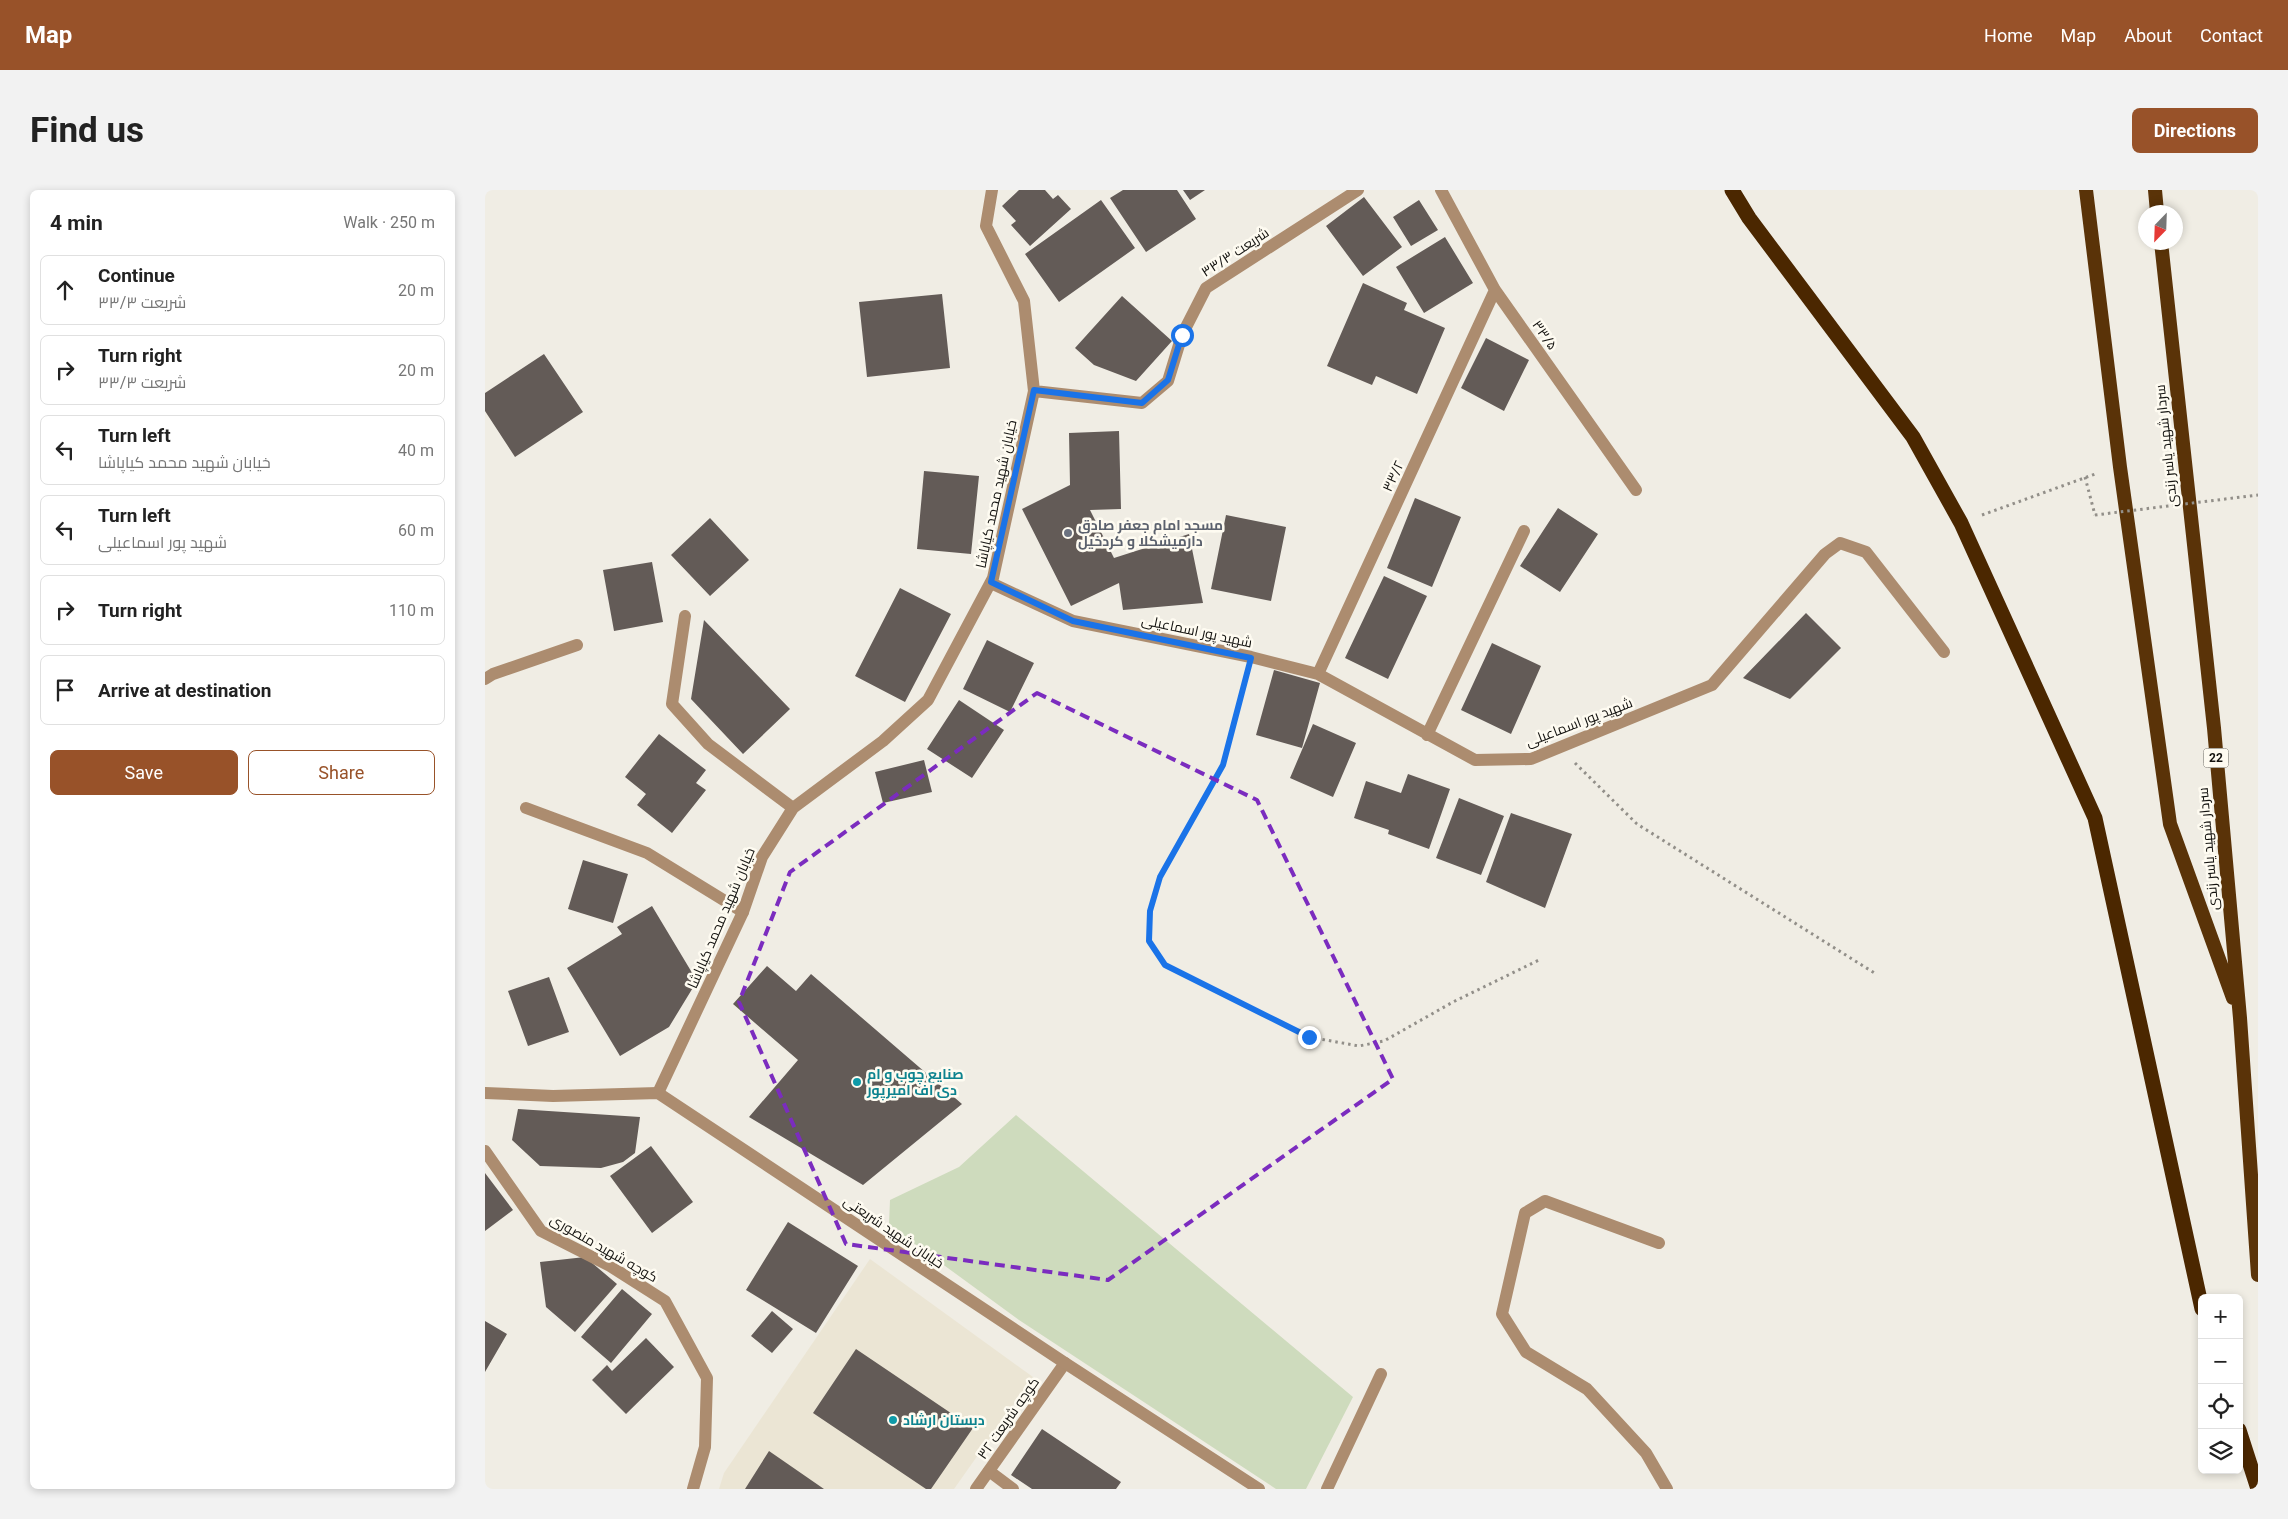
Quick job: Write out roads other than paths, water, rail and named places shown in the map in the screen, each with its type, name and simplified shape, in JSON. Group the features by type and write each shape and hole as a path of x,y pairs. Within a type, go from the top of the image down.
{"highway":[{"path":"1732,190 1749,218 1913,437 1961,523 2095,818 2199,1294"},
{"path":"2086,190 2120,466 2170,824 2240,1018"},
{"path":"2155,190 2156,205"},
{"name":"سردار شهید یاسر زندی","path":"2162,250 2214,728 2240,1018 2258,1274"},
{"path":"2243,1442 2258,1489"}],"street":[{"name":"خیابان شهید محمد کیاپاشا","path":"658,1092 743,912 762,857 793,808 883,741 928,700 991,582 1034,390 1024,302 986,226 992,190"},
{"name":"شریعت ۳۳/۳","path":"1034,390 1142,403 1168,380 1182,335 1206,288 1358,190"},
{"name":"۳۳/۵","path":"1441,190 1495,290 1636,490"},
{"name":"۳۳/۲","path":"1318,674 1495,290"},
{"path":"1427,735 1524,531"},
{"name":"شهید پور اسماعیلی","path":"991,582 1073,621 1318,674 1475,760 1531,759 1712,685 1825,554 1841,543 1866,552 1944,652"},
{"path":"685,616 672,704 708,744 793,808"},
{"path":"485,679 493,674 577,645"},
{"path":"526,808 647,853 743,912"},
{"path":"485,1093 553,1096 658,1092"},
{"name":"خیابان شهید شریعتی","path":"658,1092 1065,1364 1259,1489"},
{"name":"کوچه شهید منصوری","path":"485,1150 541,1230 609,1266 665,1301 707,1378 705,1447 693,1489"},
{"path":"1659,1243 1545,1201 1525,1213 1502,1314 1526,1352 1587,1389 1646,1453 1667,1489"},
{"name":"کوچه شریعت ۳۲","path":"976,1489 1065,1364"},
{"path":"1327,1489 1381,1374"},
{"path":"989,1471 1013,1489"}],"place":[{"name":"مسجد امام جعفر صادق دارمیشکلا و کردخیل","path":"1068,533"},
{"name":"صنایع چوب و ام دی اف امیرپور","path":"857,1082"},
{"name":"دبستان ارشاد","path":"893,1420"}]}
